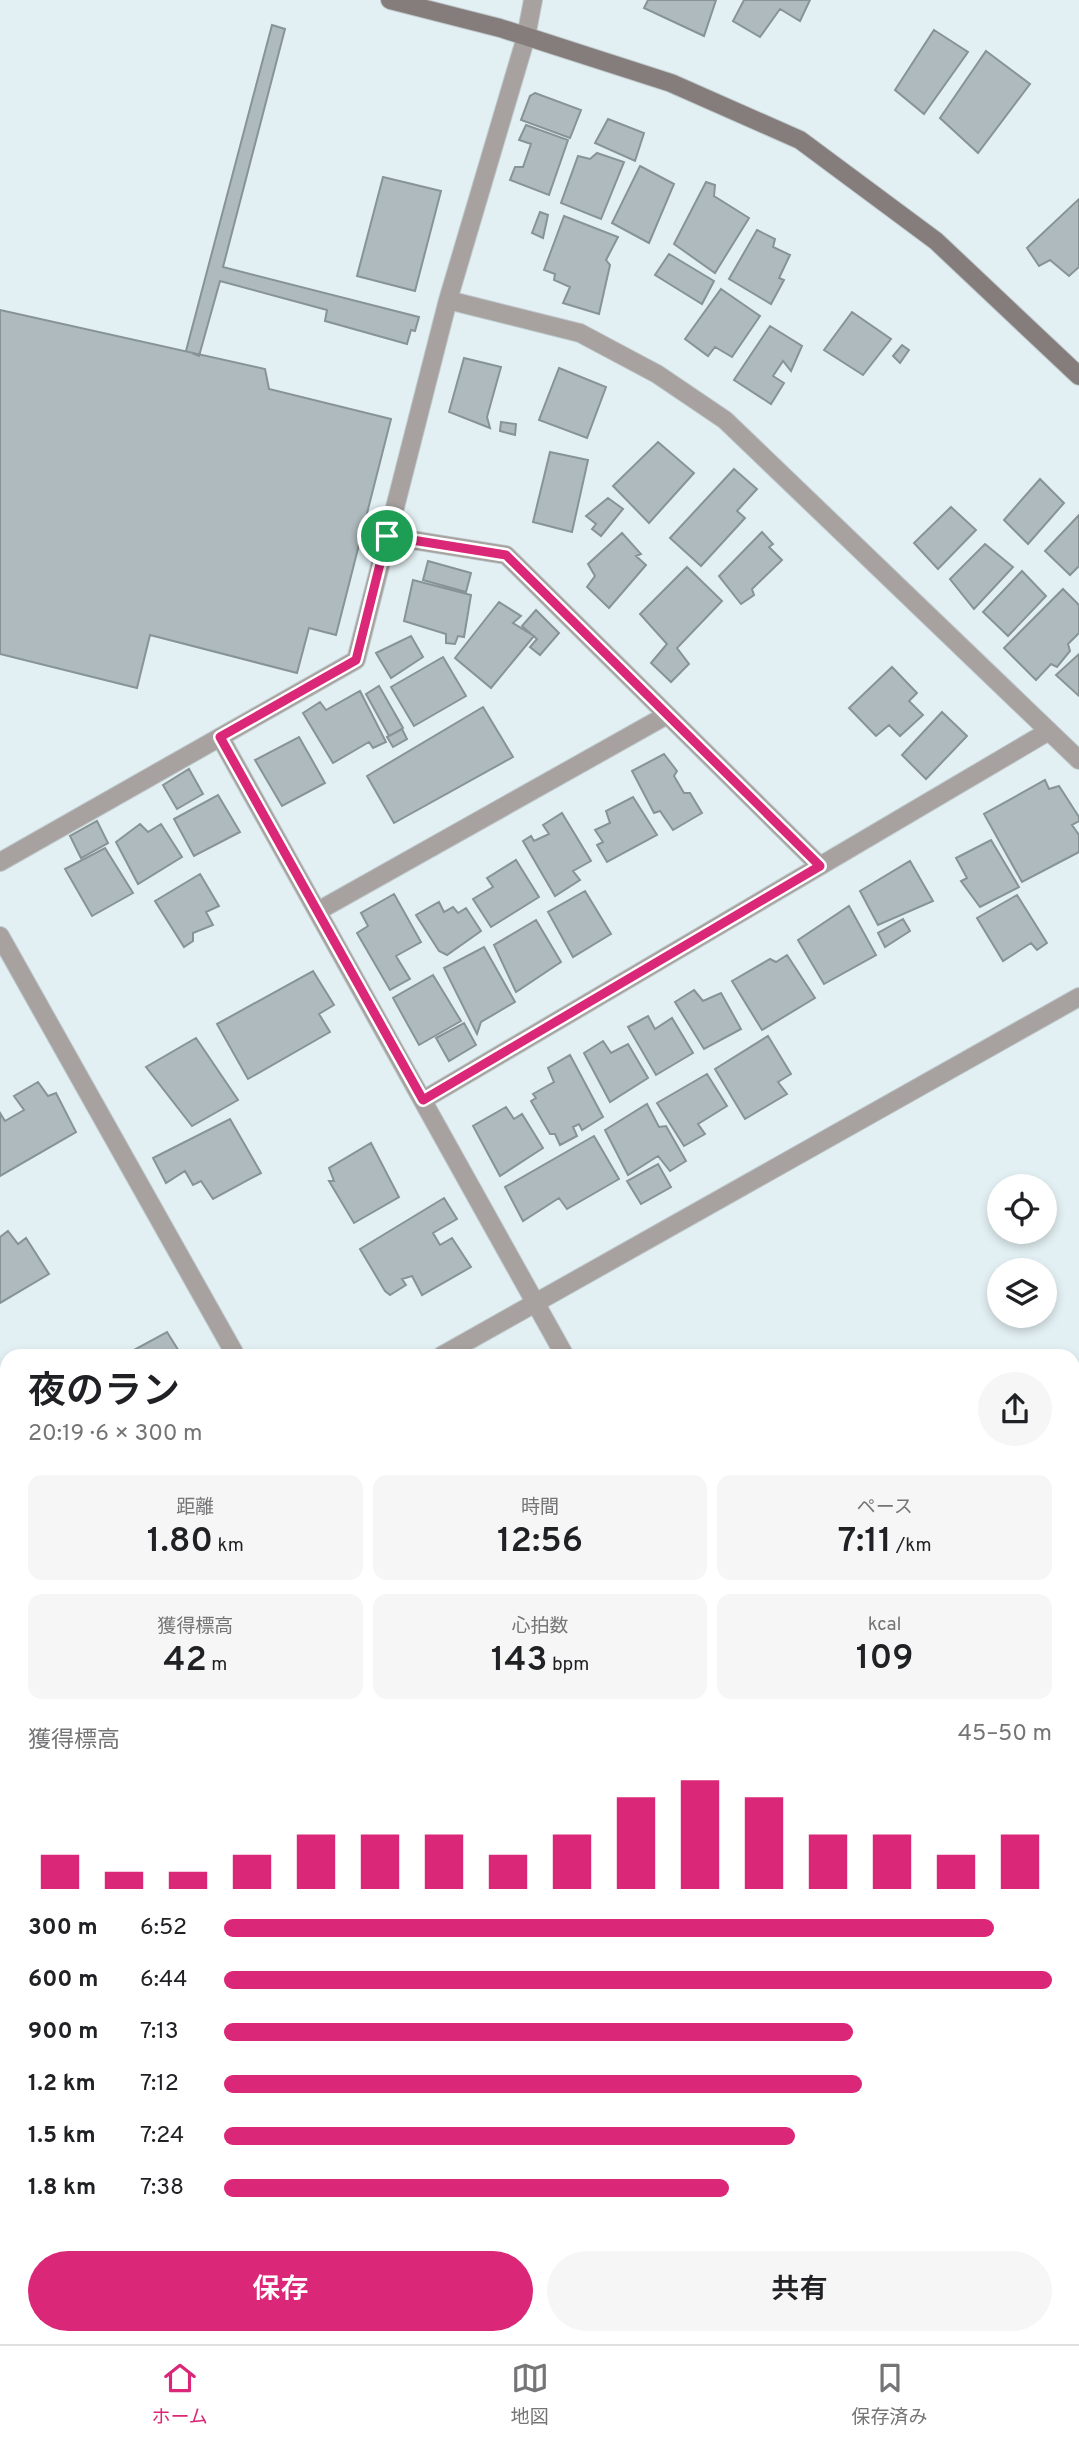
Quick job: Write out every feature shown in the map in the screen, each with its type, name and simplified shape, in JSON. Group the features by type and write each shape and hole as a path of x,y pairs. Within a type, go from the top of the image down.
{"street":[{"path":"390,0 526,37 671,83 800,140 936,241 1079,376"},
{"path":"0,862 356,660 448,300 526,37 533,0"},
{"path":"448,300 580,333 657,374 725,420 1079,760"},
{"path":"387,536 506,555 820,866"},
{"path":"318,911 667,715"},
{"path":"423,1100 1049,731"},
{"path":"220,737 561,1349"},
{"path":"0,936 232,1349"},
{"path":"455,1349 1079,997"}],"building":[{"path":"648,0 716,0 704,36 644,8"},
{"path":"744,0 810,0 800,21 780,9 760,37 733,21"},
{"path":"272,25 285,29 223,267 419,317 407,344 325,321 327,310 220,281 199,356 186,351"},
{"path":"934,30 968,52 924,114 895,90"},
{"path":"986,51 1030,84 978,153 940,118"},
{"path":"535,93 581,110 570,138 521,120 530,96"},
{"path":"608,119 644,133 635,161 595,143"},
{"path":"526,125 568,140 549,195 510,180 515,167 523,167 531,144 519,140"},
{"path":"597,153 624,162 601,219 561,203 578,156 590,159"},
{"path":"640,166 674,184 649,243 612,223"},
{"path":"383,177 441,191 415,291 357,276"},
{"path":"706,182 715,185 714,196 749,218 715,273 674,244"},
{"path":"1079,199 1079,267 1069,276 1050,260 1039,266 1027,248"},
{"path":"540,212 548,215 543,238 532,233"},
{"path":"564,216 618,237 606,260 610,265 599,314 563,303 570,287 554,280 555,274 544,270"},
{"path":"757,230 775,239 773,247 790,255 779,278 784,280 771,304 729,279"},
{"path":"669,254 714,281 702,304 655,275"},
{"path":"721,289 760,316 732,357 715,347 708,356 685,339"},
{"path":"0,310 265,369 269,389 391,419 336,635 309,628 297,673 150,635 137,688 0,654"},
{"path":"852,312 891,339 863,375 824,350"},
{"path":"770,326 802,346 791,371 783,361 773,376 784,383 771,404 734,380"},
{"path":"902,345 909,350 900,363 893,356"},
{"path":"464,358 501,367 487,417 490,428 449,412"},
{"path":"559,368 606,387 587,438 539,420"},
{"path":"501,422 516,424 515,435 500,431"},
{"path":"658,442 694,473 649,523 613,486"},
{"path":"550,452 588,460 572,532 533,522"},
{"path":"734,469 757,489 737,511 745,518 701,566 670,538"},
{"path":"1040,479 1064,503 1028,544 1004,520"},
{"path":"608,498 623,509 601,536 592,529 596,524 586,516"},
{"path":"951,507 976,530 938,569 914,543"},
{"path":"1079,515 1079,566 1070,575 1045,551"},
{"path":"762,532 773,544 769,547 782,560 752,589 754,595 741,604 719,576"},
{"path":"622,533 641,554 636,556 646,565 609,608 587,587 595,576 588,564"},
{"path":"985,544 1013,567 974,609 950,579"},
{"path":"428,561 471,573 466,592 423,580"},
{"path":"687,567 722,601 677,648 689,664 671,682 651,663 667,644 640,614"},
{"path":"1022,571 1046,596 1008,636 983,612"},
{"path":"413,580 471,595 464,637 458,636 455,644 446,643 446,634 404,621"},
{"path":"1063,589 1079,605 1079,633 1068,644 1070,651 1057,667 1051,664 1036,680 1004,648"},
{"path":"499,602 521,616 513,623 534,636 491,688 455,658"},
{"path":"536,610 559,633 540,655 530,647 537,639 522,626"},
{"path":"411,636 423,657 391,678 376,653"},
{"path":"1079,654 1079,696 1056,675"},
{"path":"443,657 466,696 414,726 391,687"},
{"path":"892,667 917,693 909,701 923,715 900,736 889,725 876,736 849,708"},
{"path":"379,686 403,728 389,736 366,694"},
{"path":"360,691 386,742 373,748 369,742 333,763 303,713 320,702 326,710"},
{"path":"483,707 513,757 394,823 367,776"},
{"path":"942,712 967,736 926,779 902,755"},
{"path":"402,729 407,739 393,747 387,737"},
{"path":"299,737 325,783 282,806 255,760"},
{"path":"664,754 677,771 674,776 684,793 690,793 702,813 673,830 660,811 654,813 632,771"},
{"path":"189,769 203,794 177,809 163,785"},
{"path":"1045,780 1049,789 1059,786 1079,817 1079,821 1072,825 1079,835 1079,852 1022,882 984,814"},
{"path":"218,795 240,832 194,856 174,819"},
{"path":"633,797 657,835 607,862 597,845 603,842 595,830 610,823 606,811"},
{"path":"562,813 591,861 573,871 580,880 555,896 523,841 531,836 534,841 549,834 543,825"},
{"path":"97,821 108,843 81,858 70,836"},
{"path":"140,824 148,832 161,824 182,857 138,884 116,842"},
{"path":"991,840 1019,887 980,907 961,881 967,878 956,858"},
{"path":"105,848 133,893 92,916 65,869"},
{"path":"516,860 539,897 491,927 473,899 493,887 487,878"},
{"path":"910,861 933,901 878,925 860,891"},
{"path":"200,874 219,906 206,912 213,925 193,933 193,941 184,947 155,901"},
{"path":"585,891 611,934 573,957 548,912"},
{"path":"394,894 421,942 396,956 410,979 390,990 357,933 368,926 361,913"},
{"path":"1017,895 1047,943 1037,950 1031,943 1003,961 977,918"},
{"path":"439,902 444,912 453,907 458,913 466,908 481,931 447,955 439,951 416,915"},
{"path":"849,906 876,955 824,984 798,940"},
{"path":"903,919 910,931 885,947 878,933"},
{"path":"536,920 561,962 516,992 494,945"},
{"path":"484,947 515,1002 481,1022 477,1034 444,968"},
{"path":"787,955 815,998 762,1030 732,981 770,959 776,962"},
{"path":"313,971 334,1005 319,1014 330,1032 248,1079 217,1024"},
{"path":"433,975 461,1021 419,1045 393,998"},
{"path":"694,990 703,1001 721,993 741,1029 704,1049 675,1002"},
{"path":"648,1016 655,1029 672,1018 693,1053 656,1075 628,1027"},
{"path":"464,1023 476,1045 449,1061 436,1038"},
{"path":"768,1036 791,1074 778,1082 787,1094 745,1119 715,1069"},
{"path":"196,1038 238,1100 192,1126 146,1067"},
{"path":"603,1041 611,1053 628,1044 648,1078 610,1102 584,1053"},
{"path":"570,1055 603,1117 582,1130 579,1124 573,1127 577,1136 560,1145 555,1134 550,1134 531,1101 536,1098 533,1094 554,1082 548,1068"},
{"path":"707,1074 727,1106 698,1124 705,1134 684,1146 657,1103"},
{"path":"38,1082 48,1096 56,1093 76,1132 0,1176 0,1113 5,1121 24,1110 14,1096"},
{"path":"647,1104 659,1127 666,1126 686,1161 670,1171 658,1156 628,1175 605,1130"},
{"path":"506,1107 514,1119 522,1114 543,1148 500,1176 473,1126"},
{"path":"230,1119 261,1173 213,1199 201,1181 193,1185 185,1171 166,1183 153,1158"},
{"path":"594,1136 619,1179 567,1209 559,1198 523,1221 505,1187"},
{"path":"371,1143 399,1197 354,1223 329,1181 334,1181 329,1168"},
{"path":"658,1164 671,1187 641,1204 627,1181"},
{"path":"444,1198 457,1219 433,1233 440,1245 452,1238 471,1267 422,1295 412,1276 402,1279 406,1285 390,1295 360,1249"},
{"path":"8,1231 18,1244 26,1238 49,1274 0,1303 0,1237"},
{"path":"167,1332 178,1349 136,1349"}],"route":[{"path":"387,536 506,555 820,866 423,1100 220,737 356,660 387,536"}]}
